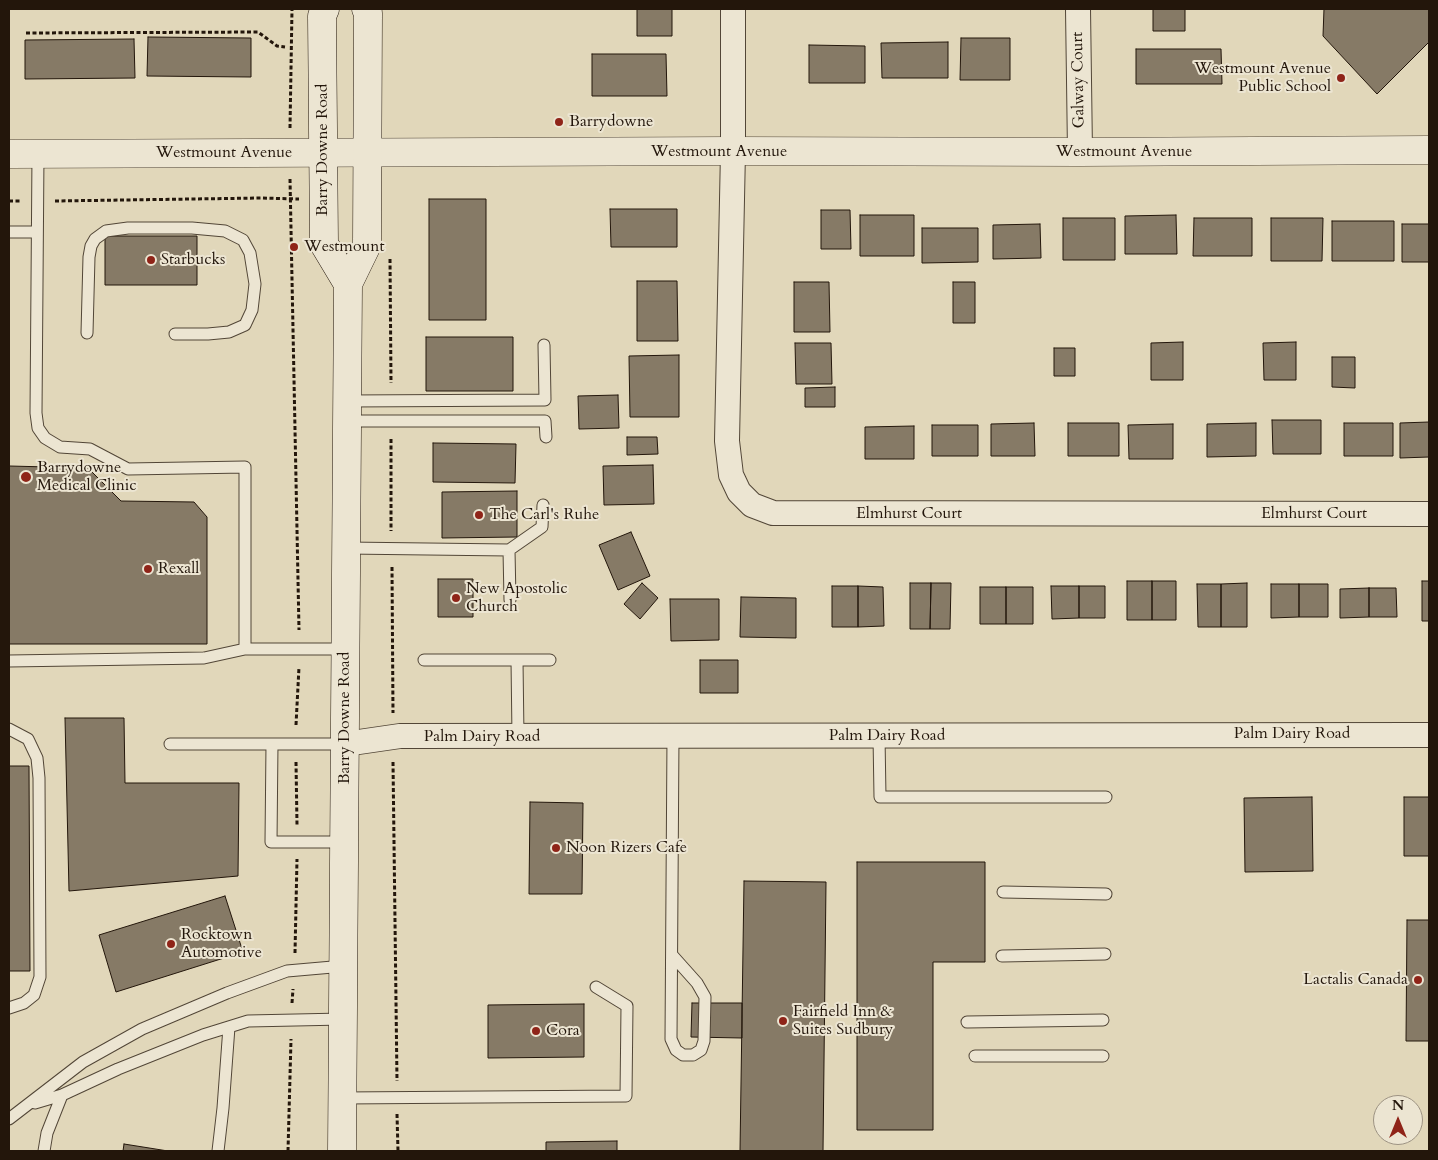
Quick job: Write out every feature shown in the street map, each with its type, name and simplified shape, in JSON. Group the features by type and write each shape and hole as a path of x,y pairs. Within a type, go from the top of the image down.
{"main road":[{"name":"Barry Downe Road","path":"325,9 322,16 322,199 324,244 348,284"},
{"name":"Barry Downe Road","path":"342,1151 348,284 367,245 368,13 366,9"},
{"name":"Westmount Avenue","path":"9,154 1429,150"}],"street":[{"path":"732,9 733,151"},
{"name":"Galway Court","path":"1078,9 1080,152"},
{"name":"Elmhurst Court","path":"733,151 727,441 731,475 738,492 752,505 773,514 1429,514"},
{"name":"Palm Dairy Road","path":"345,744 393,737 1429,735"}],"lane":[{"path":"38,154 36,413 38,428 45,438 60,447 90,448 128,470 245,467 245,649"},
{"path":"87,333 88,256 95,239 106,231 128,228 192,228 225,231 242,240 250,253 255,284 252,310 245,325 229,332 175,334"},
{"path":"9,232 37,232"},
{"path":"347,411 391,401 545,400 544,345"},
{"path":"347,411 391,421 545,421 546,437"},
{"path":"346,548 509,550 542,527 543,505"},
{"path":"509,550 510,600"},
{"path":"9,660 204,658 245,649 346,649"},
{"path":"424,660 550,660"},
{"path":"517,660 518,737"},
{"path":"9,729 28,739 37,758 39,778 40,977 34,996 24,1003 9,1008"},
{"path":"672,955 698,983 705,997 704,1041 701,1050 693,1055 683,1055 676,1050 671,1039 673,736"},
{"path":"880,736 880,797 1106,797"},
{"path":"170,744 345,744"},
{"path":"272,744 271,842 344,842"},
{"path":"1003,892 1106,894"},
{"path":"1002,956 1105,954"},
{"path":"9,1119 83,1062 142,1029 227,993 286,971 344,966"},
{"path":"342,1098 626,1096 627,1006 596,987"},
{"path":"9,1111 62,1095 118,1069 203,1035 248,1021 343,1018"},
{"path":"967,1022 1104,1020"},
{"path":"218,1151 229,1027"},
{"path":"975,1056 1103,1056"},
{"path":"44,1151 47,1132 62,1095"}],"path":[{"path":"288,1151 298,842 295,744 300,650 289,153 292,9"},
{"path":"26,33 258,32 277,46 285,47"},
{"path":"9,201 322,199"},
{"path":"390,258 391,401"},
{"path":"391,421 398,1151"}],"building":[{"path":"637,9 672,9 672,36 637,36"},
{"path":"1153,9 1185,9 1185,31 1153,31"},
{"path":"1324,9 1429,9 1429,42 1377,94 1323,36"},
{"path":"148,37 251,38 251,77 147,76"},
{"path":"961,38 1010,38 1010,80 960,80"},
{"path":"134,39 135,78 25,79 25,40"},
{"path":"948,42 948,78 882,78 881,43"},
{"path":"809,45 865,46 865,83 809,83"},
{"path":"1136,49 1221,49 1222,84 1136,84"},
{"path":"592,54 666,54 667,96 592,96"},
{"path":"429,199 486,199 486,320 429,320"},
{"path":"610,209 677,209 677,247 611,247"},
{"path":"821,210 850,210 851,249 821,249"},
{"path":"860,215 914,215 914,256 860,256"},
{"path":"1176,215 1177,254 1125,254 1125,216"},
{"path":"1063,218 1115,218 1115,260 1063,260"},
{"path":"1194,218 1252,218 1252,256 1193,256"},
{"path":"1271,218 1323,218 1322,261 1271,261"},
{"path":"1332,221 1394,221 1394,261 1332,261"},
{"path":"1040,224 1041,258 993,259 993,225"},
{"path":"1402,224 1429,224 1429,262 1402,262"},
{"path":"922,228 978,228 978,262 922,263"},
{"name":"Starbucks","path":"105,236 197,236 197,285 105,285"},
{"path":"637,281 677,281 678,341 637,341"},
{"path":"794,282 829,282 830,332 794,332"},
{"path":"953,282 975,282 975,323 953,323"},
{"path":"426,337 513,337 513,391 426,391"},
{"path":"1183,342 1183,380 1151,380 1151,343"},
{"path":"1296,342 1296,380 1264,380 1263,343"},
{"path":"795,343 831,343 832,384 796,384"},
{"path":"1054,348 1075,348 1075,376 1054,376"},
{"path":"679,355 679,417 630,417 629,356"},
{"path":"1332,357 1355,357 1355,388 1332,387"},
{"path":"835,387 835,407 805,407 805,388"},
{"path":"618,395 619,428 579,429 578,396"},
{"path":"1272,420 1321,420 1321,454 1273,454"},
{"path":"1429,422 1429,457 1400,458 1400,423"},
{"path":"1034,423 1035,456 991,456 991,424"},
{"path":"1068,423 1119,423 1119,456 1068,456"},
{"path":"1256,423 1256,456 1207,457 1207,424"},
{"path":"1344,423 1393,423 1393,456 1344,456"},
{"path":"1173,424 1173,459 1129,459 1128,425"},
{"path":"932,425 978,425 978,456 932,456"},
{"path":"914,426 914,459 865,459 865,427"},
{"path":"627,437 657,437 658,454 627,455"},
{"path":"433,443 516,444 515,483 433,482"},
{"path":"653,465 654,504 604,505 603,466"},
{"path":"9,466 88,468 121,501 194,502 207,517 207,644 9,644"},
{"name":"The Carl's Ruhe","path":"517,491 517,537 442,538 442,492"},
{"path":"631,532 650,576 618,590 599,545"},
{"name":"New Apostolic Church","path":"438,579 473,579 473,617 438,617"},
{"path":"1127,581 1152,581 1152,620 1127,620"},
{"path":"1152,581 1176,581 1176,620 1152,620"},
{"path":"1422,581 1429,581 1429,621 1422,621"},
{"path":"642,583 658,598 640,619 624,604"},
{"path":"910,583 931,583 930,629 910,629"},
{"path":"931,583 951,583 950,629 930,629"},
{"path":"1247,583 1247,627 1221,627 1221,584"},
{"path":"1197,584 1221,584 1221,627 1198,627"},
{"path":"1271,584 1299,584 1299,617 1271,618"},
{"path":"1299,584 1328,584 1328,617 1299,617"},
{"path":"832,586 858,586 858,627 832,627"},
{"path":"858,586 883,587 884,626 858,627"},
{"path":"1051,586 1079,586 1079,618 1052,619"},
{"path":"1079,586 1105,586 1105,618 1079,618"},
{"path":"980,587 1006,587 1006,624 980,624"},
{"path":"1006,587 1033,587 1033,624 1006,624"},
{"path":"1369,588 1396,588 1397,617 1369,617"},
{"path":"1369,588 1369,617 1340,618 1340,589"},
{"path":"741,597 796,598 796,638 740,637"},
{"path":"670,599 719,599 719,640 671,641"},
{"path":"700,660 738,660 738,693 700,693"},
{"path":"65,718 124,718 125,783 239,783 238,876 69,891"},
{"path":"9,766 29,766 30,971 9,971"},
{"path":"1312,797 1313,871 1245,872 1244,798"},
{"path":"1404,797 1429,797 1429,856 1404,856"},
{"name":"Noon Rizers Cafe","path":"530,802 583,803 582,894 529,894"},
{"path":"857,862 985,862 985,962 933,962 933,1130 857,1130"},
{"name":"Fairfield Inn & Suites Sudbury","path":"744,881 826,882 823,1151 740,1151"},
{"name":"Rocktown Automotive","path":"225,896 243,952 116,992 99,935"},
{"name":"Lactalis Canada","path":"1407,920 1429,920 1429,1041 1406,1041"},
{"path":"692,1003 742,1003 742,1038 691,1037"},
{"name":"Cora","path":"584,1004 584,1057 488,1058 488,1005"},
{"path":"617,1141 617,1151 546,1151 546,1142"},
{"path":"124,1144 168,1151 123,1151"}],"place":[{"name":"Westmount Avenue Public School","path":"1341,78"},
{"name":"Barrydowne","path":"559,122"},
{"name":"Westmount","path":"294,247"},
{"name":"Starbucks","path":"151,260"},
{"name":"Barrydowne Medical Clinic","path":"26,477"},
{"name":"The Carl's Ruhe","path":"479,515"},
{"name":"Rexall","path":"148,569"},
{"name":"New Apostolic Church","path":"456,598"},
{"name":"Noon Rizers Cafe","path":"556,848"},
{"name":"Rocktown Automotive","path":"171,944"},
{"name":"Lactalis Canada","path":"1418,980"},
{"name":"Fairfield Inn & Suites Sudbury","path":"783,1021"},
{"name":"Cora","path":"536,1031"}]}
